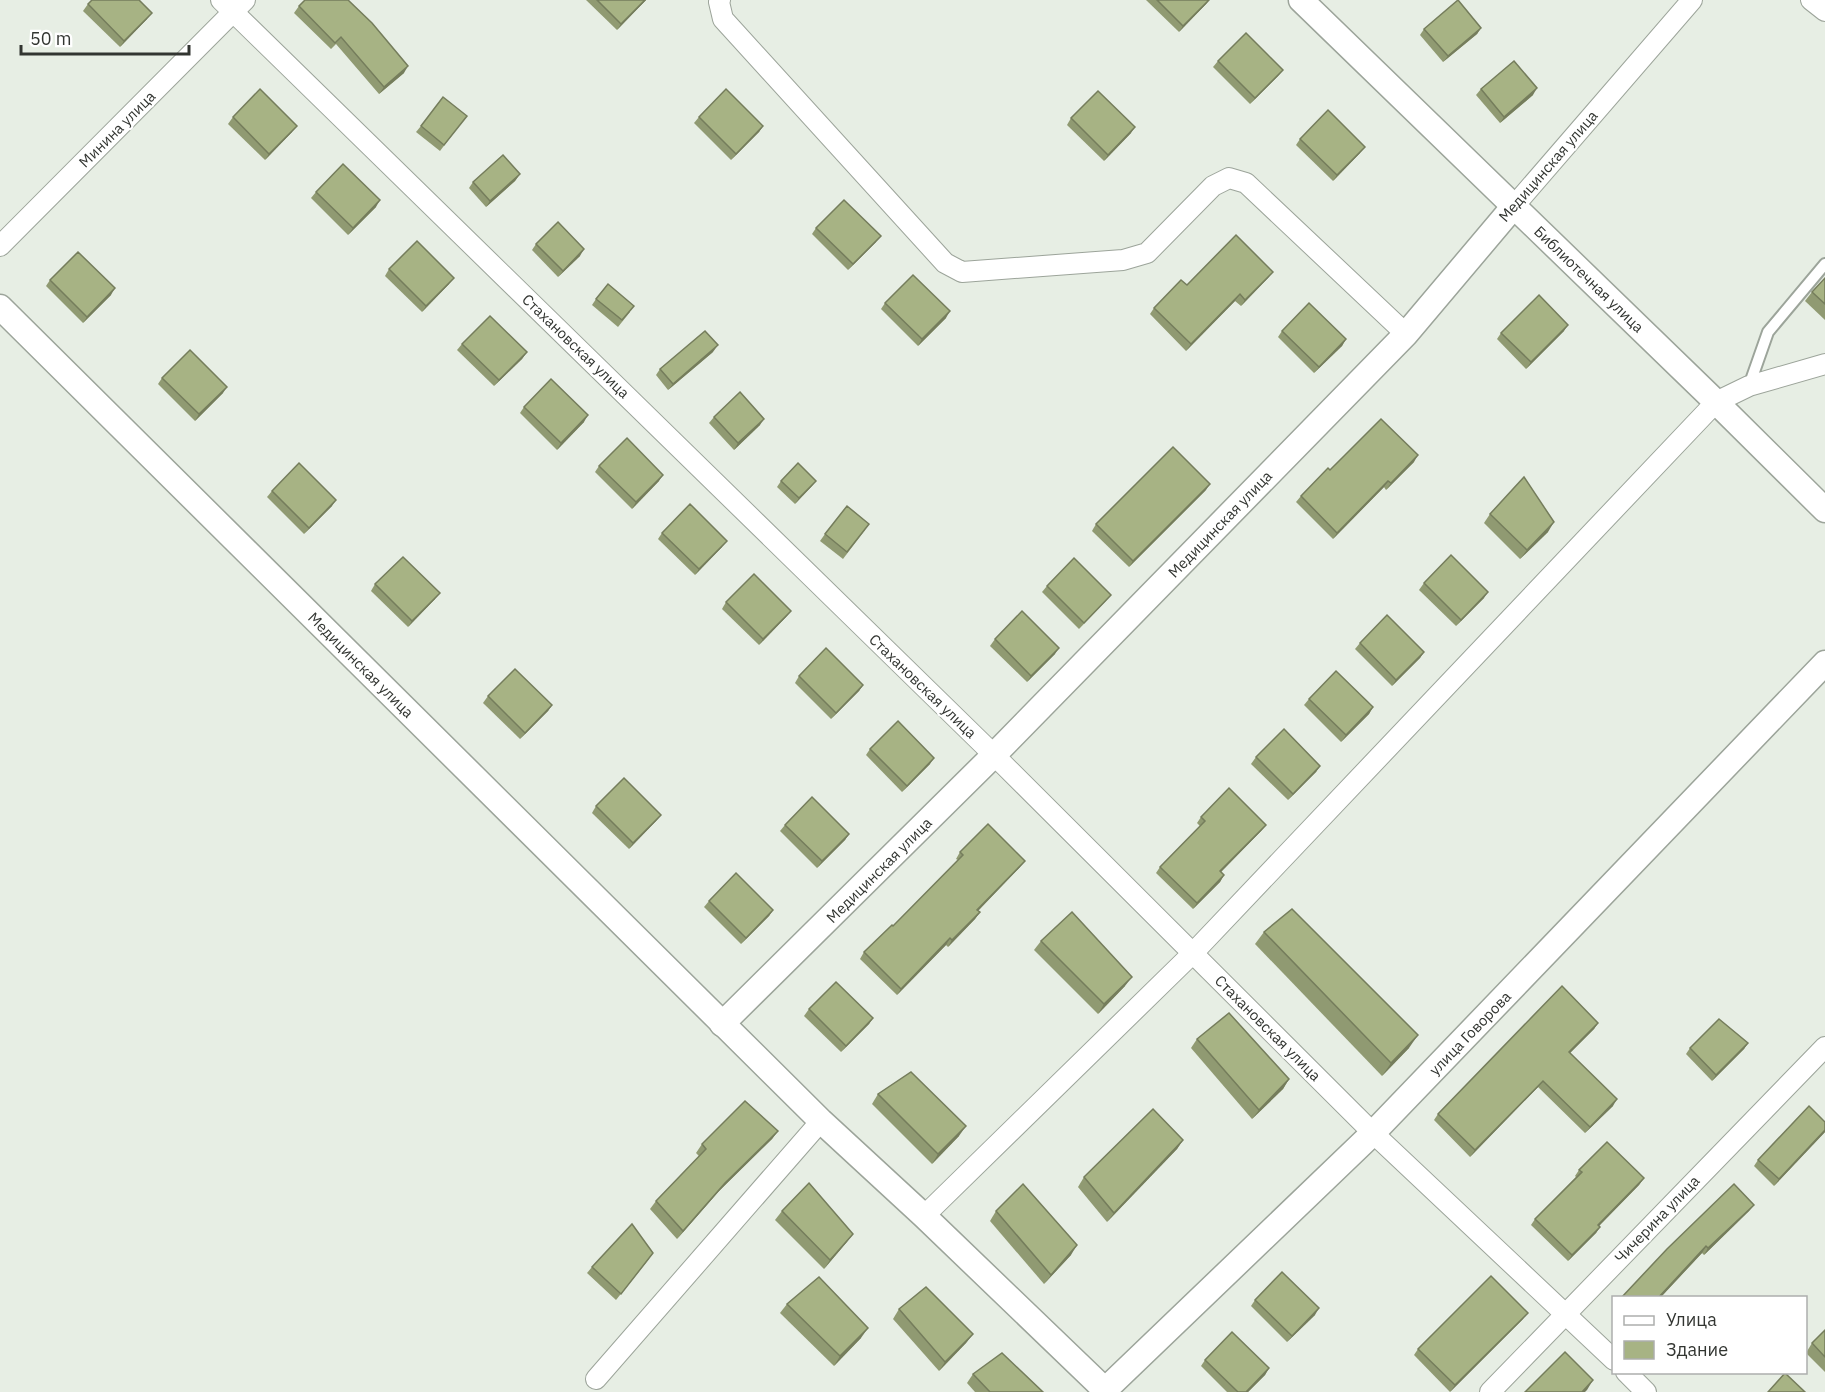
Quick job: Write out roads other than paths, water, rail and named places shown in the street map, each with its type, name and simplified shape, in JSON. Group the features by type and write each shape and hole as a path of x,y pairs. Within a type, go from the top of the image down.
{"street":[{"path":"720,0 723,19 945,263 963,272 1123,260 1147,253 1213,186 1229,178 1246,183 1406,334"},
{"name":"Библиотечная улица","path":"1301,0 1825,510"},
{"name":"Медицинская улица","path":"722,1024 994,755 1406,334 1692,0"},
{"path":"1811,0 1825,11"},
{"name":"Минина улица","path":"0,246 233,4"},
{"name":"Стахановская улица","path":"233,4 994,755 1373,1133 1612,1358"},
{"name":"Медицинская улица","path":"0,307 722,1024 1104,1391"},
{"path":"924,1216 1193,953 1716,402 1749,386 1825,364"},
{"name":"улица Говорова","path":"1104,1391 1373,1133 1825,663"},
{"name":"Чичерина улица","path":"1490,1392 1825,1047"},
{"path":"596,1379 821,1121"},
{"path":"1628,1374 1646,1392"}],"lane":[{"path":"1749,386 1768,332 1825,264"}]}
